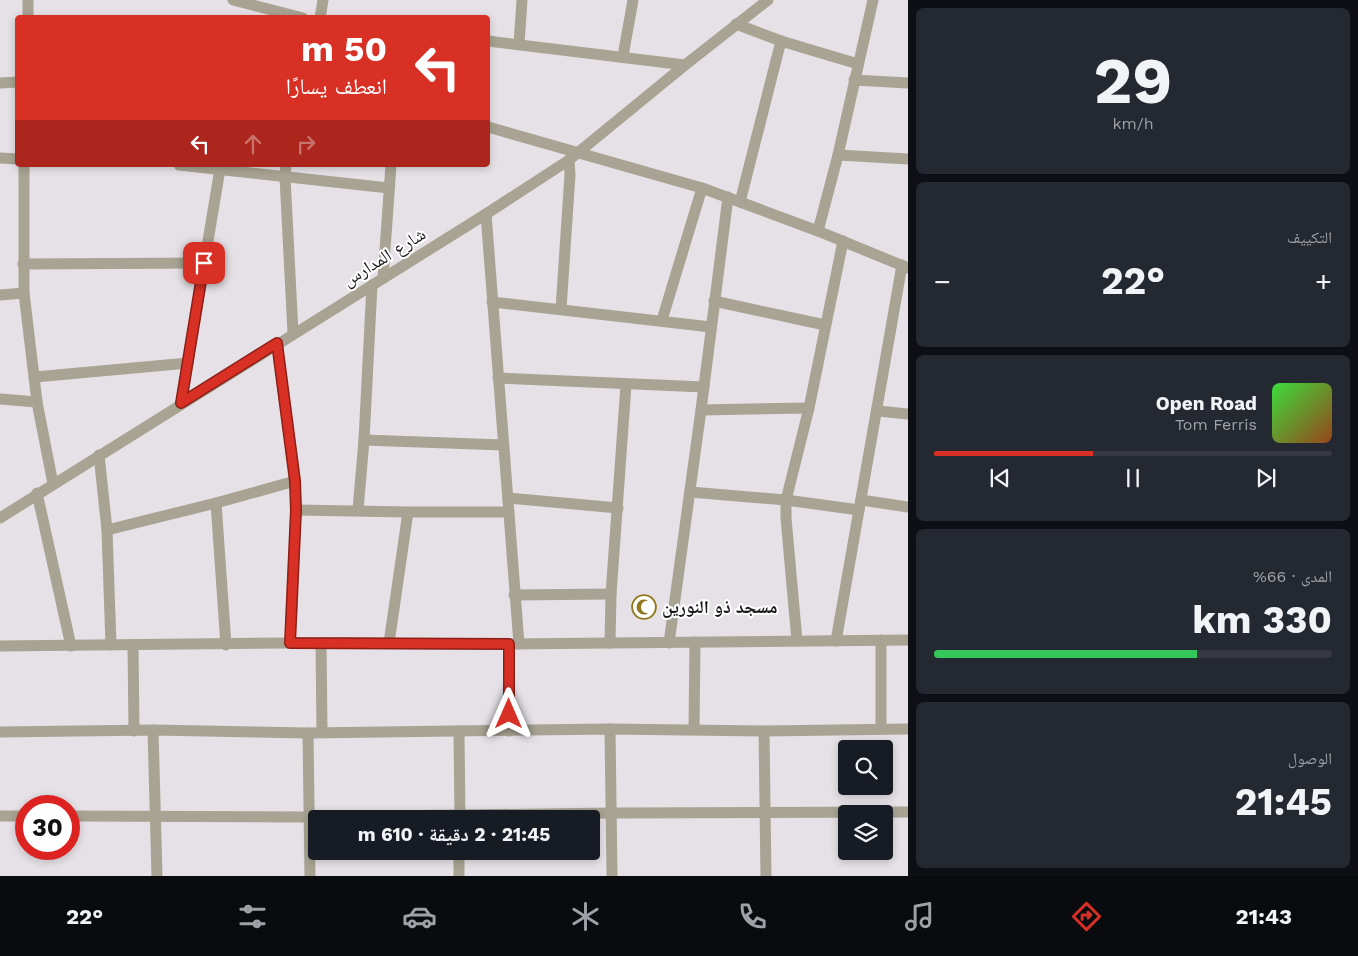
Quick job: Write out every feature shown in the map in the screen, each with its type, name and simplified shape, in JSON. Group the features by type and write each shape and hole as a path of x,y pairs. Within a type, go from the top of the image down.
{"street":[{"path":"28,0 28,15"},
{"path":"233,0 292,15"},
{"path":"320,15 323,0"},
{"path":"519,44 522,0"},
{"path":"624,56 633,0"},
{"name":"شارع المدارس","path":"0,518 37,493 486,214 569,160 768,0"},
{"path":"818,231 838,155 873,0"},
{"path":"736,24 781,41 858,64"},
{"path":"490,41 624,56 685,65"},
{"path":"740,202 781,41"},
{"path":"854,80 908,83"},
{"path":"0,82 15,82"},
{"path":"490,128 702,188 818,231 905,267 836,641"},
{"path":"838,155 908,159"},
{"path":"0,158 15,159"},
{"path":"561,309 570,175 569,160"},
{"path":"24,167 24,293 37,402 53,484"},
{"path":"200,167 286,171 389,188"},
{"path":"383,278 391,167"},
{"path":"181,403 220,169"},
{"path":"286,171 293,333"},
{"path":"662,320 702,188"},
{"path":"670,642 728,197"},
{"path":"486,214 514,595 510,731"},
{"path":"798,641 786,518 786,500 809,408 842,241"},
{"path":"23,264 204,263"},
{"path":"358,510 364,440 372,285"},
{"path":"0,295 24,293"},
{"path":"714,301 826,325"},
{"path":"492,302 711,327"},
{"path":"277,343 295,481 296,510 290,643"},
{"path":"34,377 188,363"},
{"path":"498,378 704,387"},
{"path":"610,642 611,594 626,385"},
{"path":"0,398 37,402"},
{"path":"701,410 809,408"},
{"path":"878,411 908,414"},
{"path":"364,440 503,445"},
{"path":"99,456 106,530 111,645"},
{"path":"106,530 295,481"},
{"path":"690,492 908,507"},
{"path":"37,493 71,646"},
{"path":"508,498 618,508"},
{"path":"216,503 226,644"},
{"path":"296,510 509,512"},
{"path":"389,643 408,512"},
{"path":"514,595 611,594"},
{"path":"881,640 881,729"},
{"path":"0,646 908,640"},
{"path":"694,729 695,642"},
{"path":"321,643 322,732"},
{"path":"133,645 134,731"},
{"path":"0,732 153,730 459,732 610,729 908,729"},
{"path":"610,729 612,876"},
{"path":"153,730 157,876"},
{"path":"764,730 766,876"},
{"path":"308,732 310,810"},
{"path":"459,732 460,810"},
{"path":"600,813 908,812"},
{"path":"0,816 15,816"},
{"path":"80,816 308,817"},
{"path":"310,860 310,876"},
{"path":"459,860 459,876"}],"place":[{"name":"مسجد ذو النورين","path":"644,607"}],"route":[{"path":"204,263 181,403 277,343 295,481 296,510 290,643 509,644 509,714"}]}
